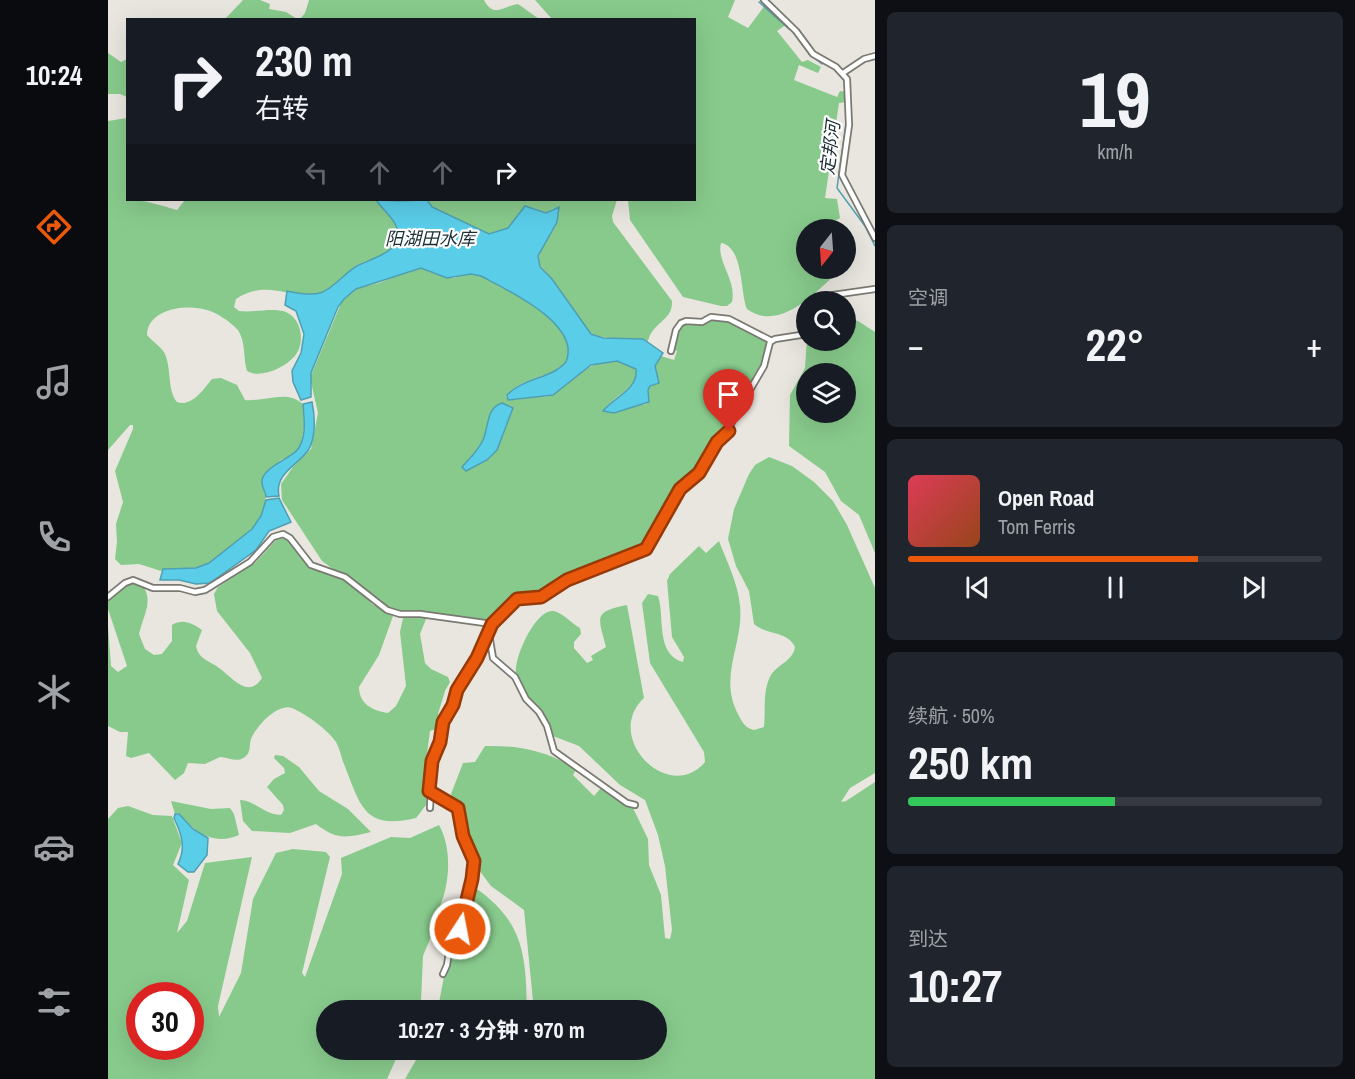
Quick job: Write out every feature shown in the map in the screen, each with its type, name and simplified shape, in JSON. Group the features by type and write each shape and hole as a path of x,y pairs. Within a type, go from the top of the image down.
{"street":[{"path":"764,0 796,31 813,54 843,73 849,89 849,125 842,175 875,238"},
{"path":"843,73 864,59 875,56"},
{"path":"856,292 875,289"},
{"path":"670,351 676,330 681,323 704,322 711,317 729,319 772,341 796,336"},
{"path":"430,808 432,761 440,742 443,722 492,624 517,599 541,597 567,580 643,551 649,546 680,489 699,473 717,442 728,433 733,419 764,366 772,341"},
{"path":"108,597 123,584 133,580 153,588 205,590 250,562 273,537 283,534 290,538 311,565 345,577 387,610 400,614 425,614 492,624"},
{"path":"488,632 493,658 515,677 526,699 547,726 555,751 627,803 635,805"},
{"path":"429,791 458,808 463,836 474,861 464,916 459,932 450,945 443,974"}],"green space":[{"path":"243,0 260,0 270,4 269,9 286,12 295,18 226,18"},
{"path":"309,0 484,0 491,9 495,10 518,4 538,18 301,18"},
{"path":"535,0 735,0 728,17 748,28 766,4 787,24 777,31 802,62 808,60 821,67 818,73 799,65 794,80 837,97 840,91 847,92 846,102 839,103 825,198 837,199 840,218 796,219 796,279 830,279 817,291 796,291 796,307 785,313 772,316 760,315 747,309 734,253 728,246 721,243 721,257 732,286 732,302 727,306 721,306 683,297 630,220 628,201 696,201 696,18 551,18"},
{"path":"108,53 121,62 126,60 126,97 108,94"},
{"path":"126,118 126,201 146,202 177,210 184,201 377,201 394,222 398,232 396,243 392,247 381,255 353,268 333,286 322,292 305,295 276,290 257,290 236,299 234,307 239,311 286,312 296,320 299,326 301,339 298,352 290,361 272,371 258,374 247,371 238,330 211,311 199,308 170,310 154,319 149,326 147,335 164,352 172,392 177,402 192,400 212,379 221,378 237,385 245,400 290,397 303,404 304,427 301,444 294,454 281,460 262,484 265,505 257,522 242,538 208,563 197,568 170,568 161,571 139,564 121,565 115,559 116,524 123,502 115,471 133,425 130,425 108,450 108,121"},
{"path":"428,201 617,201 612,216 613,222 672,301 669,313 654,329 648,341 608,338 593,334 586,329 538,263 540,251 557,222 554,208 546,213 534,208 518,216 508,228 494,234 485,234 432,207"},
{"path":"421,268 453,278 471,274 481,276 539,310 564,334 569,348 567,362 552,372 519,385 506,397 513,399 549,396 590,367 611,361 636,369 637,374 631,385 603,411 647,404 648,388 659,382 655,366 661,356 674,360 677,351 672,349 678,329 685,324 705,324 716,319 724,320 768,341 761,364 730,417 725,431 715,441 698,470 677,487 644,546 566,577 539,594 516,597 494,620 398,612 379,603 322,561 282,500 281,484 293,467 311,449 318,413 310,378 342,301 358,288 379,283","holes":["502,403 512,408 497,450 487,460 462,467 481,444 493,409"]},
{"path":"856,321 875,332 875,553 859,515 841,501 825,472 789,446 790,395 796,384 796,423 856,423 856,363 805,363 806,351 856,351"},
{"path":"769,457 792,466 814,482 833,501 847,525 875,588 875,773 850,788 841,802 875,782 875,1079 405,1079 416,1060 667,1060 667,1000 533,1000 524,910 491,886 476,866 451,794 463,763 475,762 485,746 532,750 566,763 576,770 573,775 594,796 601,788 633,808 648,839 649,865 661,895 665,938 670,939 672,930 665,866 658,835 645,800 620,785 579,746 553,736 544,715 517,678 517,661 532,628 546,613 553,611 580,628 581,634 574,642 574,648 587,663 593,660 591,656 606,647 600,622 603,613 627,605 644,698 633,714 631,730 635,747 645,761 659,771 674,776 690,773 705,762 704,752 650,663 642,603 648,594 658,596 663,634 668,651 674,658 683,662 684,657 672,637 667,581 670,574 699,546 706,553 719,541 735,581 740,606 739,633 731,673 730,687 733,700 739,717 746,726 754,730 764,727 765,694 768,681 774,671 791,656 795,647 787,638 754,624 749,591 736,566 728,539 734,509 755,465"},
{"path":"279,537 291,542 309,566 342,577 355,586 372,604 393,616 379,655 359,687 361,698 368,706 388,713 396,706 406,686 400,632 403,618 424,617 426,619 420,634 425,663 431,669 448,677 450,682 438,714 443,717 439,728 430,731 427,754 432,756 426,805 416,818 385,821 367,812 355,792 336,742 316,722 292,708 286,707 274,712 262,723 250,741 249,752 243,758 237,760 220,757 205,764 188,763 184,773 175,780 149,753 131,758 126,756 128,732 120,732 108,726 108,626 111,666 118,672 127,666 108,609 108,601 130,584 139,584 144,588 147,597 147,607 139,634 145,649 154,655 162,654 172,641 172,625 180,622 191,623 202,630 196,646 202,657 240,685 251,687 262,678 250,653 217,611 214,594 218,587 255,563"},
{"path":"275,755 283,756 299,767 319,791 348,809 371,832 342,836 330,833 316,824 290,833 252,831 243,821 240,800 275,814 281,815 284,810 283,805 267,787 274,779 285,773 284,768 274,758"},
{"path":"171,801 211,809 230,808 234,814 239,835 221,839 205,835 191,826 178,813 175,814"},
{"path":"128,806 153,815 172,816 182,843 173,865 189,880 177,933 187,921 205,863 252,857 218,1006 219,1017 241,973 253,899 276,853 293,849 326,852 330,857 302,973 305,977 342,874 341,858 391,837 410,838 439,825 448,855 448,876 440,906 441,912 423,956 421,1000 316,1000 316,1060 396,1060 387,1079 108,1079 108,819 118,808"},
{"path":"474,887 503,913 519,941 523,956 526,1000 440,1000 449,950 462,930"}],"water":[{"name":"阳湖田水库","path":"377,201 428,201 432,207 489,234 508,228 525,206 546,213 559,207 557,222 538,256 540,267 552,279 591,334 603,338 643,339 663,353 655,366 659,383 650,386 649,402 614,413 603,411 630,388 636,376 636,369 617,361 591,365 553,395 508,400 507,395 514,389 560,368 566,362 568,348 563,334 553,322 524,299 481,276 471,274 447,278 421,268 356,289 344,299 338,307 311,373 311,397 301,400 293,382 292,371 301,353 304,334 296,311 285,305 287,291 303,294 320,293 334,285 352,269 387,252 398,238 397,227"},
{"path":"312,402 314,426 309,449 280,481 279,496 266,497 262,485 263,478 271,468 298,449 304,433 303,404"},
{"path":"502,403 513,408 497,450 487,460 466,471 462,467 481,444 493,409"},
{"path":"279,498 291,522 269,531 256,550 210,583 196,584 179,580 160,580 163,569 196,568 209,563 252,529 261,516 266,500"},
{"path":"175,814 179,814 193,829 208,838 207,855 194,872 188,872 178,864 182,846 174,818"}],"waterway":[{"name":"定邦河","path":"759,2 789,29"},
{"name":"定邦河","path":"809,54 822,64"},
{"name":"定邦河","path":"847,117 837,188 865,226 875,246"}],"route":[{"path":"460,929 474,861 463,836 458,808 429,791 432,761 440,742 443,722 453,705 457,690 477,658 492,624 517,599 541,597 567,580 646,549 680,489 699,473 717,442 729,431"}]}
